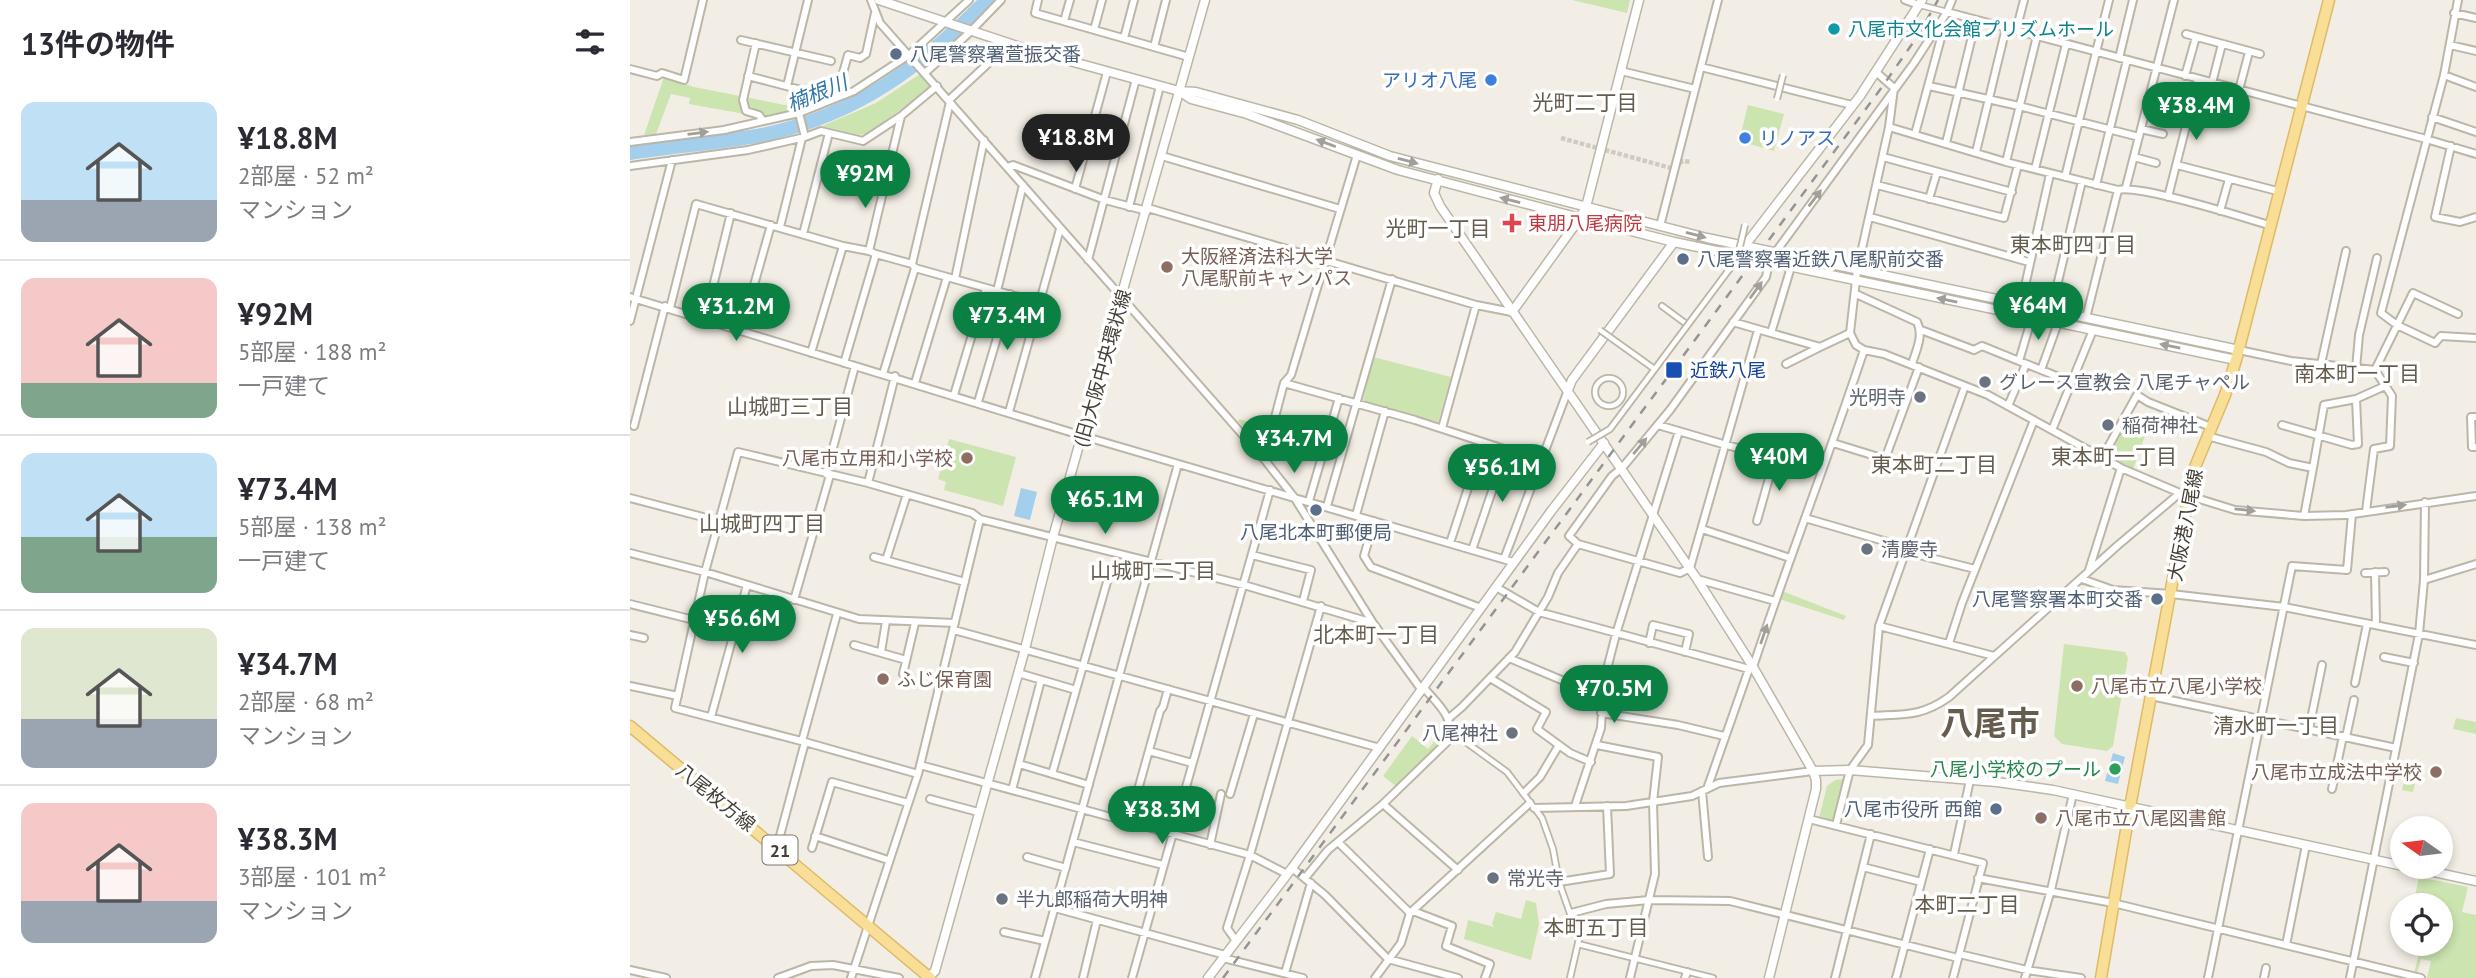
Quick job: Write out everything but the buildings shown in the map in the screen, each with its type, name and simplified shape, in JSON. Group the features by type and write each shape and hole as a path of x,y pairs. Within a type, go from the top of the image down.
{"main road":[{"name":"大阪港八尾線","path":"2101,978 2130,807 2171,594 2185,494 2225,395 2238,355 2329,0"},
{"name":"八尾枚方線","path":"630,726 777,847 929,978"}],"street":[{"path":"630,69 656,76 662,73 684,80 703,0"},
{"path":"787,86 808,0"},
{"path":"871,0 880,23 926,72 1060,229 1264,459 1294,497 1373,623 1448,719 1452,732 1507,772 1542,818 1578,944 1570,978"},
{"path":"879,0 1003,42 1107,72 1179,91 1196,92 1298,120 1380,152 1440,170 1746,247 2086,317 2238,355"},
{"path":"630,142 724,130 799,113 855,91 909,55 948,24 970,0"},
{"path":"926,72 1001,0"},
{"path":"1038,0 1035,13 1189,57"},
{"path":"1064,21 1070,0"},
{"path":"1094,30 1102,0"},
{"path":"1124,38 1134,0"},
{"path":"1154,47 1166,0"},
{"name":"(旧)大阪中央環状線","path":"929,978 935,971 1025,649 1053,537 1205,0"},
{"path":"1512,312 1586,207 1639,0"},
{"path":"1660,226 1718,0"},
{"path":"1905,0 1921,2 2016,31 2476,154"},
{"path":"1775,253 1937,27 1952,0"},
{"path":"2016,31 2024,0"},
{"path":"2065,177 2109,0"},
{"path":"2096,185 2110,130 2133,0"},
{"path":"2126,187 2174,0"},
{"path":"2458,0 2444,75 2381,313 2397,325 2435,343 2441,336 2476,338"},
{"path":"1731,254 1746,247 1852,106 1921,2"},
{"path":"836,98 848,55 860,58 866,54 875,13"},
{"path":"2454,13 2476,18"},
{"path":"1946,143 1976,20"},
{"path":"1915,134 1941,37 1941,31 1937,27"},
{"path":"1976,152 2006,28"},
{"path":"2186,34 2260,54"},
{"path":"2006,162 2037,36"},
{"path":"2185,76 2196,37"},
{"path":"741,40 831,61"},
{"path":"883,374 914,266 950,101 995,57 1003,42"},
{"path":"756,43 743,100 746,111 759,115 763,121"},
{"path":"2035,170 2066,44"},
{"path":"2212,83 2222,44"},
{"path":"2450,45 2476,51"},
{"path":"2239,90 2249,52"},
{"path":"1701,66 1852,106"},
{"path":"1621,71 1695,89"},
{"path":"1075,189 1107,72"},
{"path":"1876,72 1894,88"},
{"path":"1777,99 1783,75"},
{"path":"2444,75 2476,87"},
{"path":"748,76 820,94"},
{"path":"1088,260 1136,79"},
{"path":"2168,197 2198,79"},
{"path":"630,166 748,150 804,138 821,131 863,142 901,116 937,86"},
{"path":"1129,207 1160,86"},
{"path":"1929,86 2138,137"},
{"path":"1894,88 1883,158 1857,271 1850,333 1856,345 1965,386 2008,406 2121,468 2185,494 2235,510 2304,516 2352,514 2476,496"},
{"path":"1179,91 1191,99 1247,114 1437,182 1674,242 2093,330 2238,355 2375,370"},
{"path":"2148,99 2172,105"},
{"path":"780,227 804,138 799,113"},
{"path":"844,363 872,252 901,116"},
{"path":"2432,117 2476,132"},
{"path":"1889,127 2050,174 2118,190 2126,187 2272,226"},
{"path":"2141,129 2163,134"},
{"path":"803,234 829,133"},
{"path":"915,383 951,278 984,140"},
{"path":"2451,146 2435,217 2460,222 2476,217"},
{"path":"1264,459 1284,383 1291,374 1357,155"},
{"path":"1162,156 1340,209"},
{"path":"2134,157 2156,163"},
{"path":"1883,158 2012,192"},
{"path":"630,321 633,298 672,160"},
{"path":"1007,167 1013,164 1129,207 1325,259 1476,305 1512,312"},
{"path":"1877,185 2004,218 2018,165"},
{"path":"2177,165 2281,192"},
{"path":"1440,170 1434,193 1440,206 1690,568 1813,771 1816,789 1769,978"},
{"path":"1929,199 1937,172"},
{"path":"2021,304 2050,174"},
{"path":"2220,211 2229,179"},
{"path":"2051,311 2082,181"},
{"path":"997,290 1023,185"},
{"path":"2086,317 2118,190"},
{"path":"634,426 696,204 872,252 1040,303"},
{"path":"705,319 732,213"},
{"path":"1870,217 2029,262"},
{"path":"741,331 771,225"},
{"path":"1587,442 1610,429 1684,324 1737,258 1745,225"},
{"path":"1009,412 1060,229"},
{"path":"1503,559 1572,380 1674,242"},
{"path":"811,353 843,246"},
{"path":"2321,364 2346,251"},
{"path":"2356,369 2359,335 2377,258"},
{"path":"1758,330 1690,568 1680,573 1578,544 1569,536 1612,476 1658,425 1766,277 1769,262"},
{"path":"1771,333 1791,267"},
{"path":"1327,506 1392,279"},
{"path":"954,395 986,288"},
{"path":"2375,370 2413,293 2458,314"},
{"path":"978,402 1010,294"},
{"path":"1833,443 1885,459 1915,366 1921,330 1917,322 1856,294"},
{"path":"633,298 895,376 1083,436 1513,562"},
{"path":"1441,428 1476,305"},
{"path":"1662,306 1684,324"},
{"path":"2008,406 2032,317"},
{"path":"1733,322 1820,346"},
{"path":"2041,370 2058,323"},
{"path":"1600,330 1654,370"},
{"path":"1921,330 1974,350 1982,346 2071,382"},
{"path":"2052,430 2093,330"},
{"path":"1786,364 1850,333"},
{"path":"1708,857 1704,790 1776,601 1864,350"},
{"path":"794,600 855,366"},
{"path":"2367,511 2374,449 2390,446 2392,396 2375,370"},
{"path":"868,483 895,376"},
{"path":"1608,378 1618,382 1622,396 1617,404 1607,407 1598,401 1595,392 1599,382 1608,378"},
{"path":"1284,383 1385,411 1541,461"},
{"path":"1836,825 1850,770 1868,745 1879,626 1965,386"},
{"path":"2304,516 2324,405 2356,399 2385,386"},
{"path":"2102,458 2137,395 2209,431 2288,463 2313,468"},
{"path":"1309,501 1339,398"},
{"path":"2282,425 2351,445 2358,444 2356,399"},
{"path":"1356,515 1385,411"},
{"path":"2476,417 2471,417 2472,447 2476,447"},
{"path":"1949,643 2034,420"},
{"path":"1658,425 1822,469"},
{"path":"1575,806 1597,745 1602,697 1616,634 1679,431"},
{"path":"1450,544 1483,442"},
{"path":"1208,978 1380,748 1513,562 1604,443"},
{"path":"1472,550 1506,450"},
{"path":"918,774 675,708 705,572 738,452 868,483 972,513 980,519 1244,585 1373,623"},
{"path":"1757,521 1775,457"},
{"path":"1035,978 1178,464"},
{"path":"2088,572 2121,468"},
{"path":"1132,978 1270,490"},
{"path":"886,560 907,494"},
{"path":"1871,716 1916,713 1931,709 1964,684 2088,572 2185,494"},
{"path":"630,498 718,521"},
{"path":"2350,978 2419,634 2424,580 2425,502"},
{"path":"2208,978 2292,566 2347,570 2352,514"},
{"path":"1805,518 1975,569"},
{"path":"851,978 918,774 980,519"},
{"path":"1374,520 1364,556 1370,567 1480,608"},
{"path":"1702,529 1790,558"},
{"path":"1448,719 1509,657 1539,612 1558,573 1578,544"},
{"path":"630,553 705,572 859,619 955,626 1025,649 1380,748"},
{"path":"1252,555 1311,570 1303,601"},
{"path":"874,557 965,582"},
{"path":"2424,580 2476,564"},
{"path":"2375,572 2376,625"},
{"path":"2365,573 2385,572"},
{"path":"1697,579 1776,601"},
{"path":"2082,579 2113,590 2284,607 2476,645"},
{"path":"1052,774 1107,582"},
{"path":"711,717 747,585"},
{"path":"1496,587 1539,612 1751,668"},
{"path":"630,604 694,620"},
{"path":"1237,941 1227,928 1321,606"},
{"path":"777,847 837,614"},
{"path":"881,652 886,621"},
{"path":"902,674 915,623"},
{"path":"2354,682 2367,624"},
{"path":"1649,643 1653,625 1689,634 1685,652"},
{"path":"1879,626 1994,656"},
{"path":"630,635 644,638"},
{"path":"854,645 906,660"},
{"path":"1509,657 1602,697"},
{"path":"2384,657 2414,663"},
{"path":"2309,729 2322,665"},
{"path":"1018,673 1076,690"},
{"path":"1490,678 1546,712 1538,729 1559,745 1591,762"},
{"path":"1012,790 1041,680"},
{"path":"630,686 678,696"},
{"path":"1129,822 1168,689"},
{"path":"2151,696 2396,748"},
{"path":"2332,789 2354,700"},
{"path":"1601,713 1678,725 1724,736"},
{"path":"1230,794 1254,714"},
{"path":"1286,975 1308,881 1338,842 1383,804 1448,741 1452,732"},
{"path":"1524,793 1540,777 1559,745"},
{"path":"1597,745 1658,757 1653,802 1656,854 1650,900 1630,978"},
{"path":"1149,751 1192,763"},
{"path":"1018,764 1089,785"},
{"path":"920,765 1250,855 1308,881 1388,959 1458,978"},
{"path":"1375,978 1401,943 1412,912 1532,805 1607,806 1653,802 1692,796 1719,783 1813,771 1850,770 1997,782 2073,794 2390,863"},
{"path":"1954,854 1970,780"},
{"path":"811,848 832,782 908,803"},
{"path":"1210,845 1221,794"},
{"path":"2025,978 2051,890 2073,794"},
{"path":"930,799 978,812"},
{"path":"1383,804 1458,870"},
{"path":"1559,882 1610,874 1607,806"},
{"path":"1809,819 1983,863 1953,978"},
{"path":"1835,978 1871,834"},
{"path":"815,836 888,860"},
{"path":"1073,842 1163,865"},
{"path":"1338,842 1412,912 1451,926 1446,946 1490,964 1485,978"},
{"path":"2286,945 2306,845"},
{"path":"1896,978 1930,849"},
{"path":"1027,857 1066,868"},
{"path":"1863,867 1921,882"},
{"path":"2454,876 2476,881"},
{"path":"1978,878 2051,890 2421,978"},
{"path":"1571,913 1606,904 1650,900 1730,901 1959,956 2081,978"},
{"path":"1055,908 1303,978"},
{"path":"1083,978 1097,920"},
{"path":"1004,932 1045,942"},
{"path":"1578,944 1686,975 1713,978"},
{"path":"778,978 811,966 833,965 899,978"},
{"path":"2264,978 2266,968"},
{"path":"630,970 666,978"}],"green space":[{"path":"1572,0 1630,0 1627,13"},
{"path":"920,74 930,84 930,89 866,134 858,135 822,126 876,103"},
{"path":"664,77 694,87 800,108 758,119 756,116 689,104 690,98 671,94 656,134 644,135"},
{"path":"1748,105 1784,114 1774,151 1739,141"},
{"path":"1373,357 1451,377 1438,422 1363,402"},
{"path":"2125,417 2148,428 2133,469 2106,456"},
{"path":"1239,419 1263,425 1268,431 1265,446 1261,447"},
{"path":"949,439 1016,457 1003,506 944,490 946,482 938,479"},
{"path":"1782,591 1846,616 1844,620 1779,599"},
{"path":"2064,644 2125,652 2128,658 2113,746 2107,751 2062,744 2054,736"},
{"path":"2456,718 2476,722 2476,734 2453,729"},
{"path":"1444,730 1445,740 1397,787 1383,776 1412,736 1428,749"},
{"path":"2408,763 2419,765 2413,792 2402,790"},
{"path":"1844,779 1834,818 1831,821 1819,818 1827,786 1835,780"},
{"path":"2419,879 2468,887 2462,912 2476,915 2476,978 2427,978 2431,961 2421,959 2417,974 2414,973 2419,956 2453,956 2453,893 2416,893"},
{"path":"1526,900 1536,903 1539,924 1531,960 1464,939 1468,920 1494,927 1492,924 1496,912 1521,919"}],"water":[{"path":"1021,488 1037,492 1030,520 1014,516"},
{"name":"八尾小学校のプール","path":"2113,753 2125,757 2118,784 2105,781"}],"waterway":[{"name":"楠根川","path":"630,153 762,135 828,115 858,101 912,67 987,0"}],"tunnel":[{"path":"1561,138 1671,168 1683,161 1691,162"}],"railway":[{"path":"1223,978 1882,87 1917,37 1938,0"}],"place":[{"name":"八尾市文化会館プリズムホール","path":"1834,29"},
{"name":"八尾警察署萱振交番","path":"896,54"},
{"name":"アリオ八尾","path":"1491,80"},
{"name":"リノアス","path":"1745,138"},
{"name":"東朋八尾病院","path":"1512,223"},
{"name":"八尾警察署近鉄八尾駅前交番","path":"1683,259"},
{"name":"大阪経済法科大学 八尾駅前キャンパス","path":"1167,267"},
{"name":"近鉄八尾","path":"1674,370"},
{"name":"グレース宣教会 八尾チャペル","path":"1985,382"},
{"name":"光明寺","path":"1920,397"},
{"name":"稲荷神社","path":"2108,425"},
{"name":"八尾市立用和小学校","path":"967,458"},
{"name":"八尾北本町郵便局","path":"1316,510"},
{"name":"清慶寺","path":"1867,549"},
{"name":"八尾警察署本町交番","path":"2157,599"},
{"name":"ふじ保育園","path":"883,679"},
{"name":"八尾市立八尾小学校","path":"2077,686"},
{"name":"八尾神社","path":"1512,733"},
{"name":"八尾小学校のプール","path":"2115,769"},
{"name":"八尾市立成法中学校","path":"2436,772"},
{"name":"八尾市役所 西館","path":"1996,809"},
{"name":"八尾市立八尾図書館","path":"2041,818"},
{"name":"常光寺","path":"1493,878"},
{"name":"半九郎稲荷大明神","path":"1002,899"}],"district":[{"name":"光町二丁目","path":"1585,102"},
{"name":"光町一丁目","path":"1438,228"},
{"name":"東本町四丁目","path":"2073,244"},
{"name":"南本町一丁目","path":"2357,373"},
{"name":"山城町三丁目","path":"790,406"},
{"name":"東本町一丁目","path":"2114,456"},
{"name":"東本町二丁目","path":"1934,464"},
{"name":"山城町四丁目","path":"762,523"},
{"name":"山城町二丁目","path":"1153,570"},
{"name":"北本町一丁目","path":"1376,634"},
{"name":"八尾市","path":"1990,722"},
{"name":"清水町一丁目","path":"2276,725"},
{"name":"本町二丁目","path":"1967,904"},
{"name":"本町五丁目","path":"1596,927"}]}
